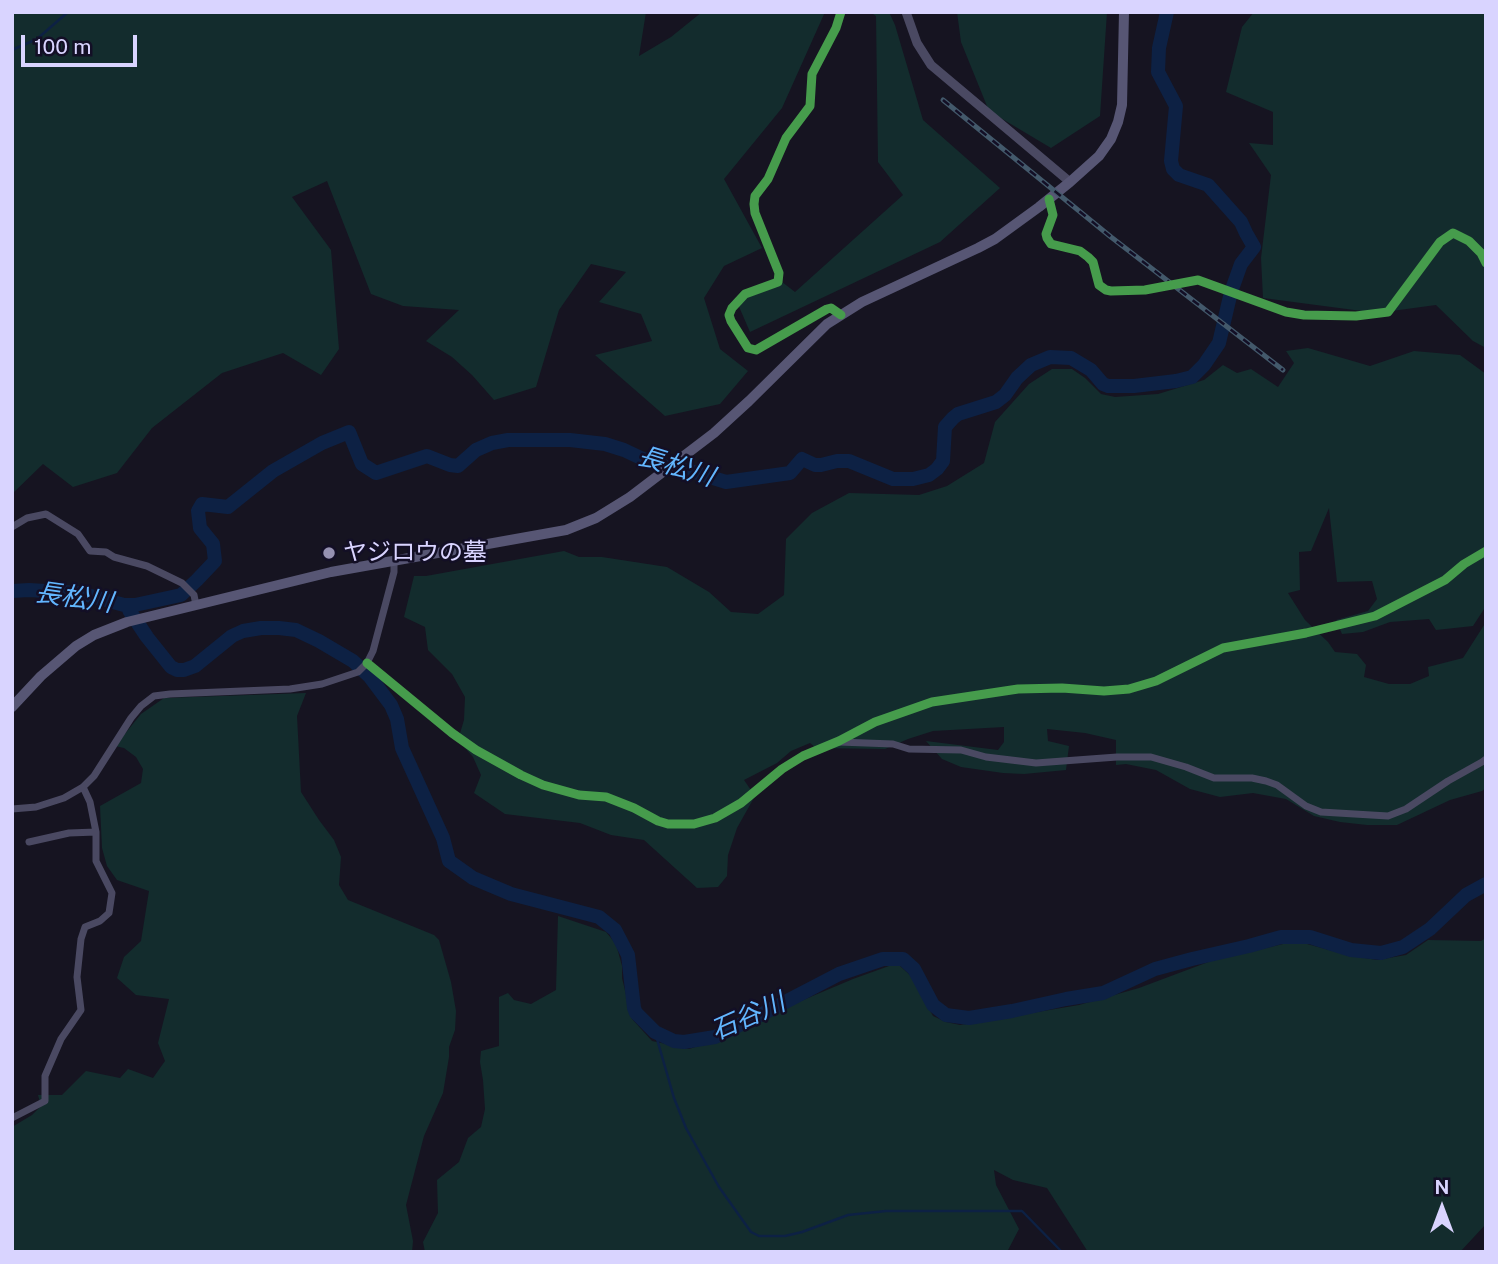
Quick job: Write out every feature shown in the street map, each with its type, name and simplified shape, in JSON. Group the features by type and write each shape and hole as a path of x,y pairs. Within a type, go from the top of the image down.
{"main road":[{"path":"12,707 41,676 76,646 94,635 128,622 331,572 566,530 610,510 714,433 827,324 862,302 995,239 1049,199 1099,156 1111,139 1122,105 1124,12"}],"street":[{"path":"841,12 836,28 812,74 810,106 786,138 768,178 755,196 755,213 779,273 778,282 745,294 729,315 748,348 756,350 827,309 831,308 841,315"},
{"path":"906,12 917,43 930,65 1070,182"},
{"path":"1049,199 1053,215 1046,238 1051,244 1080,251 1093,261 1099,285 1106,290 1145,290 1198,280 1286,312 1356,316 1388,312 1440,242 1453,233 1469,241 1481,253 1486,263"},
{"path":"12,527 27,518 46,514 78,534 90,551 106,552 114,557 147,566 182,583 192,593 196,605"},
{"path":"367,663 452,733 520,775 579,795 606,797 668,824 694,824 715,818 741,803 782,769 803,756 875,722 932,702 1018,689 1129,689 1156,681 1223,648 1306,633 1376,616 1445,580 1486,551"},
{"path":"12,809 36,807 64,798 83,787 94,776 131,718 154,696 290,689 323,684 358,672 373,651 394,572 394,559"},
{"path":"839,741 893,744 909,749 961,750 986,757 1036,763 1151,757 1214,778 1266,780 1306,806 1321,811 1388,816 1406,808 1486,759"},
{"path":"12,1118 46,1101 45,1076 61,1039 81,1010 77,977 85,927 100,921 109,913 112,893 96,861 96,832 90,802 83,787"},
{"path":"29,842 69,833 96,832"}],"green space":[{"path":"12,12 646,12 639,56 671,37 702,12 825,12 782,108 724,179 762,248 724,266 704,298 720,349 748,371 720,404 665,416 595,355 652,341 641,314 599,302 626,272 591,264 559,310 536,387 494,400 452,357 426,341 459,310 403,306 371,294 327,181 292,197 331,250 339,349 321,375 283,353 222,373 152,428 117,473 73,487 43,464 12,494"},
{"path":"870,12 889,12 923,120 1000,188 940,242 750,332 737,302 777,278 795,292 903,195 878,162 876,16"},
{"path":"957,12 1107,12 1100,116 1051,148 989,111 961,42"},
{"path":"1254,12 1486,12 1486,348 1473,341 1436,305 1377,313 1263,298 1261,258 1271,175 1249,143 1273,145 1273,112 1226,92 1242,27"},
{"path":"1308,348 1370,366 1414,351 1460,355 1486,374 1486,606 1473,626 1436,630 1429,619 1390,622 1363,632 1342,634 1336,620 1368,611 1377,599 1372,581 1337,582 1329,508 1311,551 1299,552 1300,590 1288,593 1305,620 1335,652 1357,654 1366,665 1364,677 1389,684 1410,684 1429,676 1428,667 1463,658 1486,622 1486,788 1482,791 1450,800 1397,825 1367,825 1314,816 1286,799 1253,793 1220,797 1190,789 1156,770 1126,764 1116,765 1116,740 1085,733 1047,729 1048,741 1069,746 1066,770 1024,774 961,767 942,759 926,741 998,750 1004,742 1004,727 933,731 885,749 816,748 810,743 791,751 777,763 744,780 755,796 737,828 728,855 727,876 718,887 697,888 644,840 611,835 580,823 505,814 474,793 481,775 473,757 458,740 464,720 465,697 452,674 428,650 425,627 404,617 414,576 564,551 579,557 602,557 667,567 709,592 731,612 758,614 784,595 786,539 812,513 849,493 919,495 947,486 984,463 995,422 1029,384 1052,369 1072,369 1101,394 1115,397 1158,394 1204,380 1223,365 1237,373 1251,369 1278,387 1294,363 1286,351"},
{"path":"306,693 297,716 301,792 334,840 341,857 339,885 348,900 434,935 439,940 451,982 456,1011 455,1030 449,1047 443,1093 424,1136 406,1205 413,1241 412,1252 12,1252 12,1127 41,1106 38,1095 62,1095 86,1071 120,1078 128,1069 153,1078 165,1061 158,1043 169,999 136,995 117,978 124,957 141,941 149,891 117,880 107,866 102,848 100,806 141,783 143,769 136,757 124,748 115,746 141,714 164,698"},
{"path":"558,916 606,932 616,944 632,1019 652,1041 689,1049 732,1035 789,1006 889,966 900,966 911,976 933,1016 960,1025 1079,1005 1139,988 1211,961 1283,944 1307,944 1377,960 1406,955 1428,940 1481,941 1486,938 1486,1224 1460,1252 1088,1252 1047,1188 1013,1180 994,1170 996,1185 1019,1229 1007,1252 425,1252 423,1242 438,1213 437,1180 459,1162 468,1138 481,1127 485,1109 481,1051 499,1046 499,997 508,993 514,1000 531,1004 556,990"}],"waterway":[{"path":"12,50 37,39 68,12"},
{"name":"長松川","path":"12,591 80,593 124,605 181,595 215,561 213,544 200,528 198,511 202,504 228,507 273,471 322,443 349,432 362,464 376,473 427,456 458,466 476,450 508,440 570,440 605,444 670,468 726,482 790,473 802,459 815,465 849,461 893,479 913,479 929,475 943,461 945,427 953,418 996,402 1031,365 1050,357 1071,358 1091,370 1108,386 1134,386 1192,377 1219,343 1231,292 1241,264 1254,247 1241,222 1208,185 1179,175 1173,169 1171,161 1176,106 1158,72 1159,48 1167,12"},
{"name":"石谷川","path":"129,610 147,637 171,667 177,670 195,666 232,636 261,628 296,630 353,661 370,677 391,705 397,719 402,748 443,838 449,861 473,878 511,894 599,917 615,930 628,955 636,1013 655,1032 674,1041 715,1037 839,974 883,959 903,959 914,969 933,1005 946,1015 969,1018 1103,993 1155,969 1281,937 1310,937 1351,950 1381,953 1403,947 1430,929 1466,895 1486,884"},
{"path":"655,1032 674,1098 686,1128 719,1187 751,1232 759,1236 785,1236 848,1215 886,1211 1022,1211 1062,1252"}],"railway":[{"path":"943,100 1111,237 1283,370"}],"cycle path":[{"path":"841,12 836,28 812,74 810,106 786,138 768,179 755,196 755,213 779,273 778,282 745,294 729,315 748,348 756,350 827,309 831,308 841,315"},
{"path":"1049,199 1053,215 1046,234 1051,244 1080,251 1088,257 1093,262 1099,285 1111,291 1145,290 1198,280 1286,312 1356,316 1388,312 1440,242 1453,233 1469,241 1481,253 1486,263"},
{"path":"367,663 452,733 521,775 543,785 579,795 606,797 668,824 694,824 715,818 741,803 782,769 803,756 875,722 932,702 1018,689 1129,689 1156,681 1223,648 1306,633 1375,616 1445,580 1486,551"}],"place":[{"name":"ヤジロウの墓","path":"329,553"}]}
